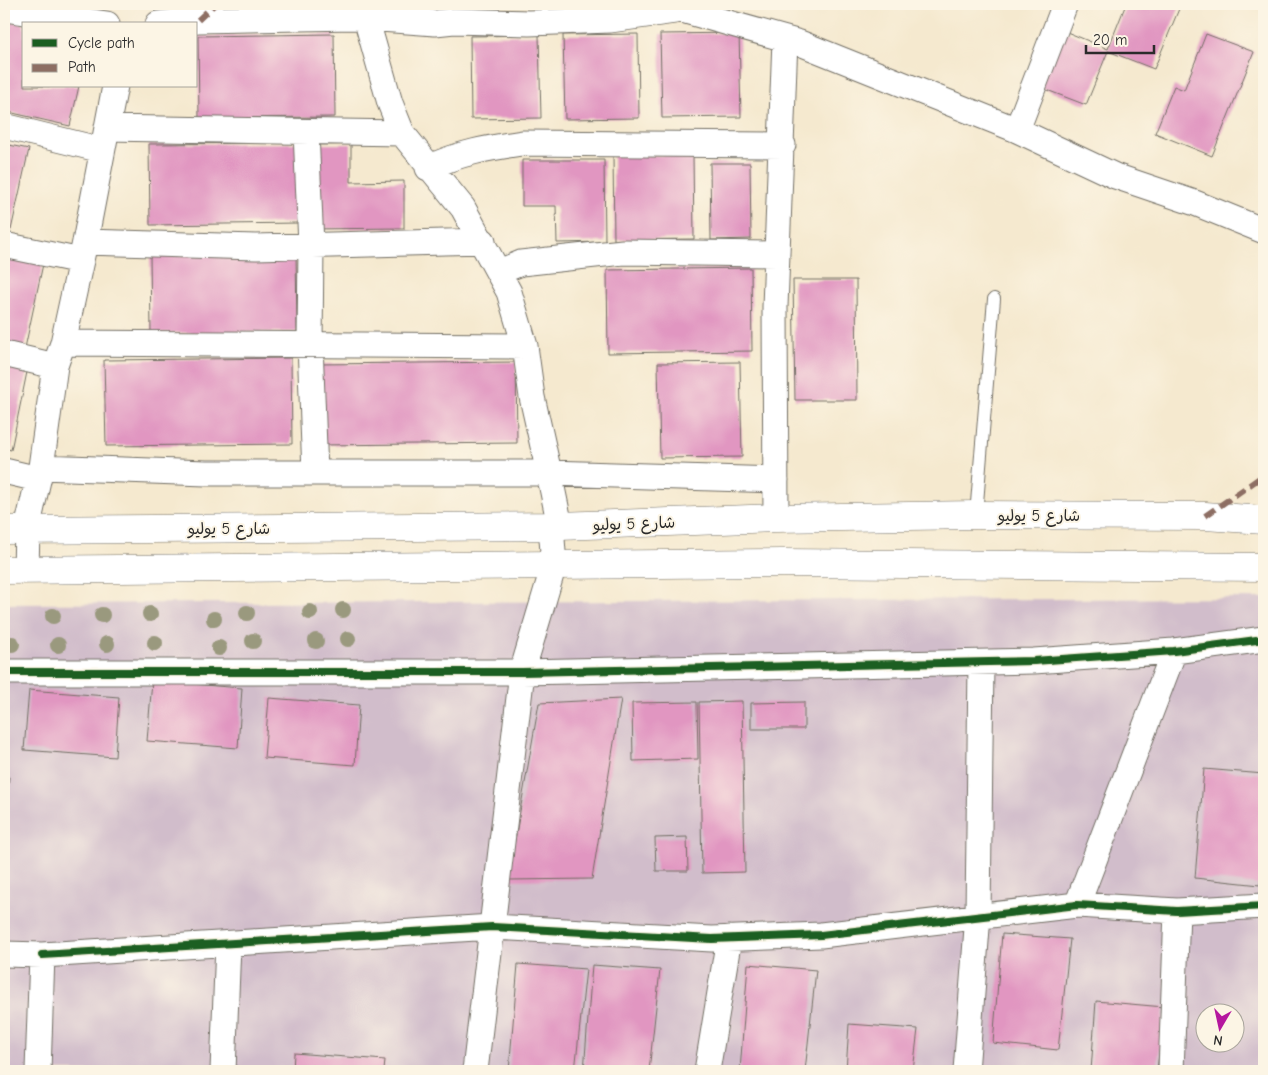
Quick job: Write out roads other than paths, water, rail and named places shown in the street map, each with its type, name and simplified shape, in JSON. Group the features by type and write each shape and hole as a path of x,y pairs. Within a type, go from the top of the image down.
{"main road":[{"name":"شارع 5 يوليو","path":"16,530 555,526 776,518 976,515 1205,516 1264,520"},
{"path":"15,570 783,563 1264,567"}],"street":[{"path":"1017,130 1064,4"},
{"path":"178,22 356,13 435,23 454,21 528,23 605,12 682,7 786,39 1017,130 1115,176 1195,203 1264,231"},
{"path":"4,9 93,22"},
{"path":"356,13 402,134 428,168 463,208 510,292 525,346 532,397 548,473 555,526 554,565 522,672 475,1071"},
{"path":"776,518 775,308 786,39"},
{"path":"15,570 16,530 40,473 59,354 83,251 115,88"},
{"path":"4,126 104,139 306,132 402,134"},
{"path":"306,132 311,245 310,344 315,473"},
{"path":"428,168 453,156 479,149 522,143 782,145"},
{"path":"4,245 83,251 483,241"},
{"path":"499,272 521,264 623,252 777,254"},
{"path":"4,354 59,354 310,344 525,346"},
{"path":"4,472 548,473 776,480"},
{"path":"4,672 522,672 1034,662 1174,651 1264,639"},
{"path":"1077,905 1174,651"},
{"path":"966,1071 978,915 981,663"},
{"path":"4,954 42,955 492,928 729,938 821,935 978,915 1077,905 1177,911 1264,906"},
{"path":"1171,1071 1177,911"},
{"path":"708,1071 729,938"},
{"path":"223,1071 228,944"},
{"path":"38,1071 42,955"}],"lane":[{"path":"976,515 994,299"}]}
